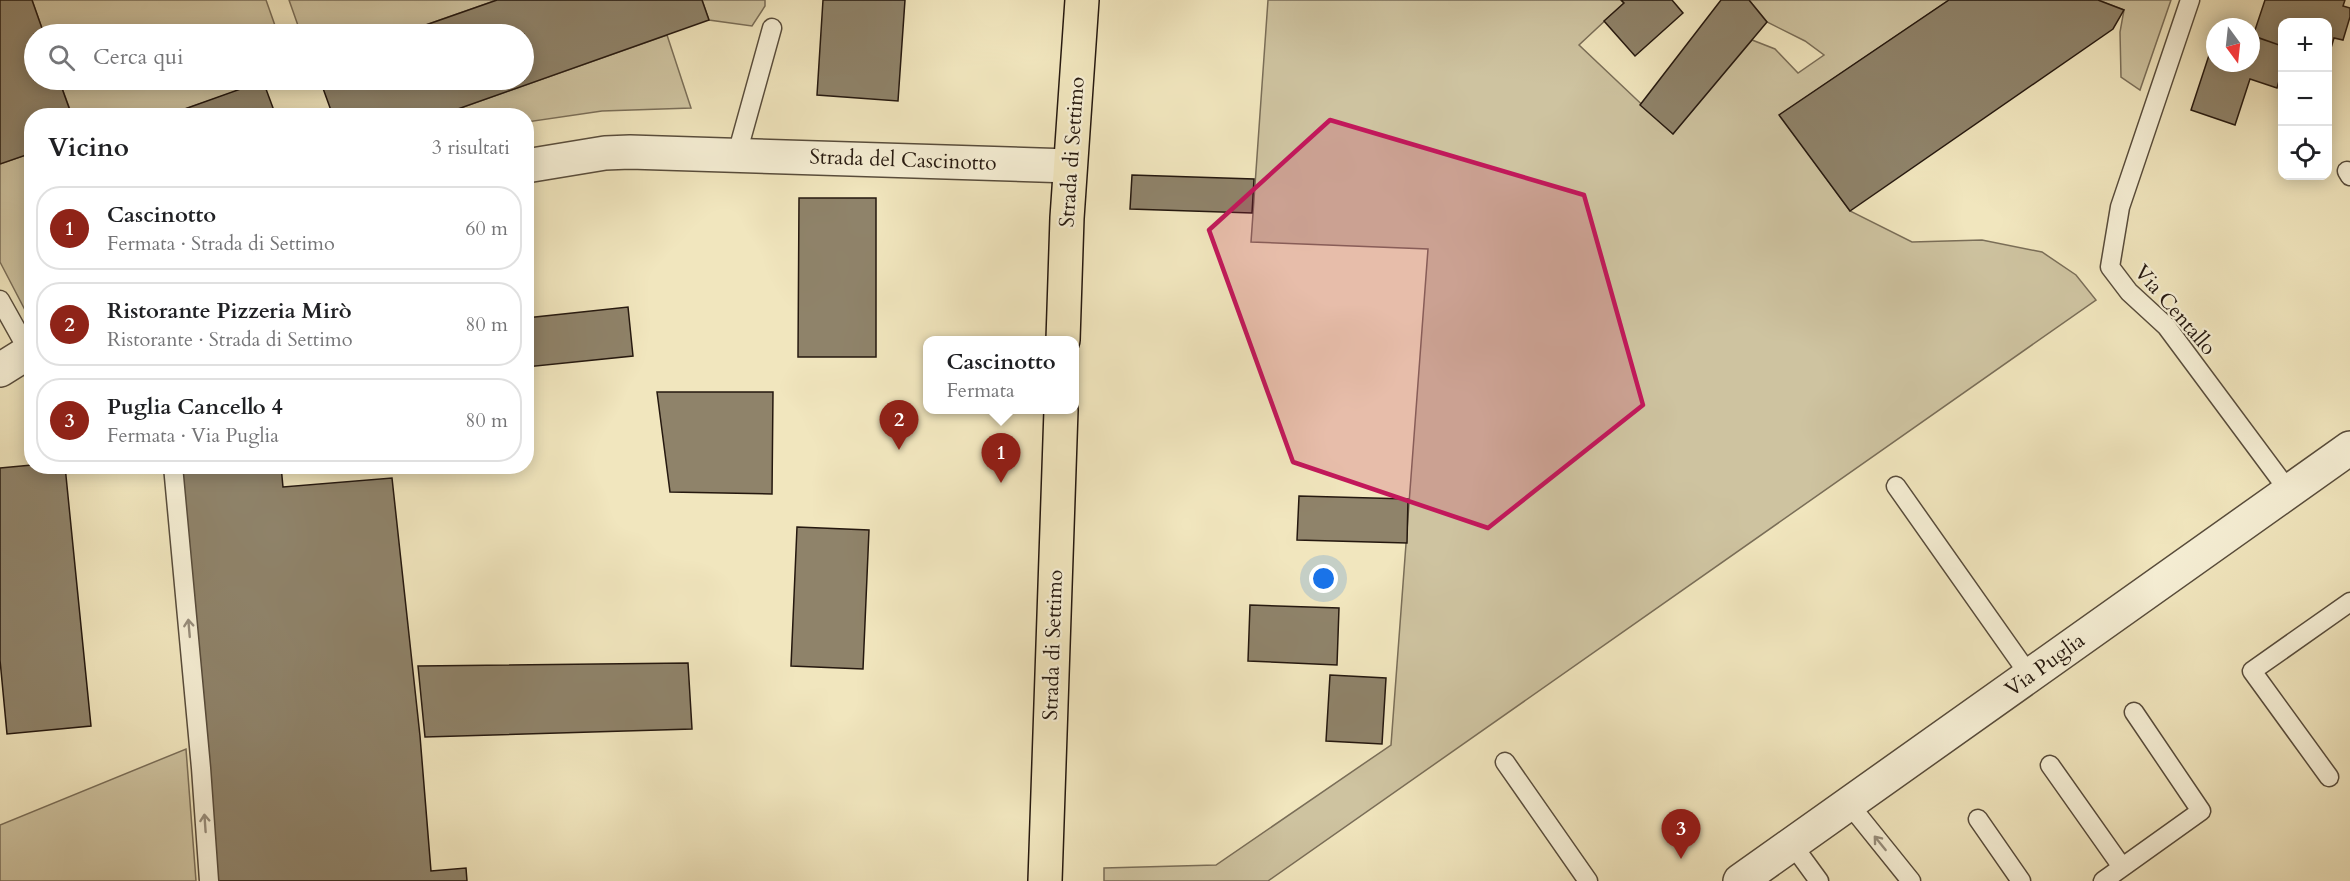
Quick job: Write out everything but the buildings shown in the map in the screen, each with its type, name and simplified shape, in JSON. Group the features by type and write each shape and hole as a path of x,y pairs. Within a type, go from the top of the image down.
{"main road":[{"name":"Strada di Settimo","path":"1063,336 1070,166 1082,0"},
{"name":"Strada di Settimo","path":"1045,881 1061,414"}],"street":[{"name":"Strada del Cascinotto","path":"534,165 605,153 737,154 1070,166"},
{"path":"0,370 24,355"},
{"name":"Via Puglia","path":"1740,881 2350,448"}],"lane":[{"name":"Via Centallo","path":"2190,0 2120,207 2110,267 2129,292 2166,326 2288,490"},
{"path":"737,154 772,28"},
{"path":"0,300 24,341"},
{"path":"174,474 209,881"},
{"path":"1896,486 2030,676"},
{"path":"2329,777 2252,671 2350,602"},
{"path":"2103,881 2201,811 2134,712"},
{"path":"1505,762 1588,881"},
{"path":"2050,765 2122,867"},
{"path":"1849,804 1911,881"},
{"path":"1978,819 2021,881"},
{"path":"1792,844 1819,881"}],"highlighted area":[{"path":"1330,120 1584,195 1643,405 1488,528 1293,462 1209,230"}],"shaded area":[{"path":"32,0 266,0 274,24 40,24"},
{"path":"289,0 497,0 429,24 297,24"},
{"path":"702,0 765,0 765,6 752,26 709,20"},
{"path":"1268,0 1621,0 1624,3 1579,45 1673,134 1752,40 1775,49 1798,73 1824,55 1805,41 1767,22 1749,0 1949,0 1780,115 1850,211 1912,242 1982,240 2042,252 2076,275 2096,300 1268,881 1104,881 1104,868 1216,865 1391,745 1428,249 1251,242"},
{"path":"2098,0 2171,0 2140,90 2121,77 2120,32 2124,10"},
{"path":"667,35 691,108 602,111 534,121 534,108 461,108 512,90 534,90 534,82"},
{"path":"63,90 239,90 188,108 69,108"},
{"path":"24,155 24,308 0,262 0,164"},
{"path":"186,749 196,881 0,881 0,825"}],"place":[{"name":"Ristorante Pizzeria Mirò","path":"899,450"},
{"name":"Cascinotto","path":"1001,483"},
{"name":"Puglia Cancello 4","path":"1681,859"}]}
